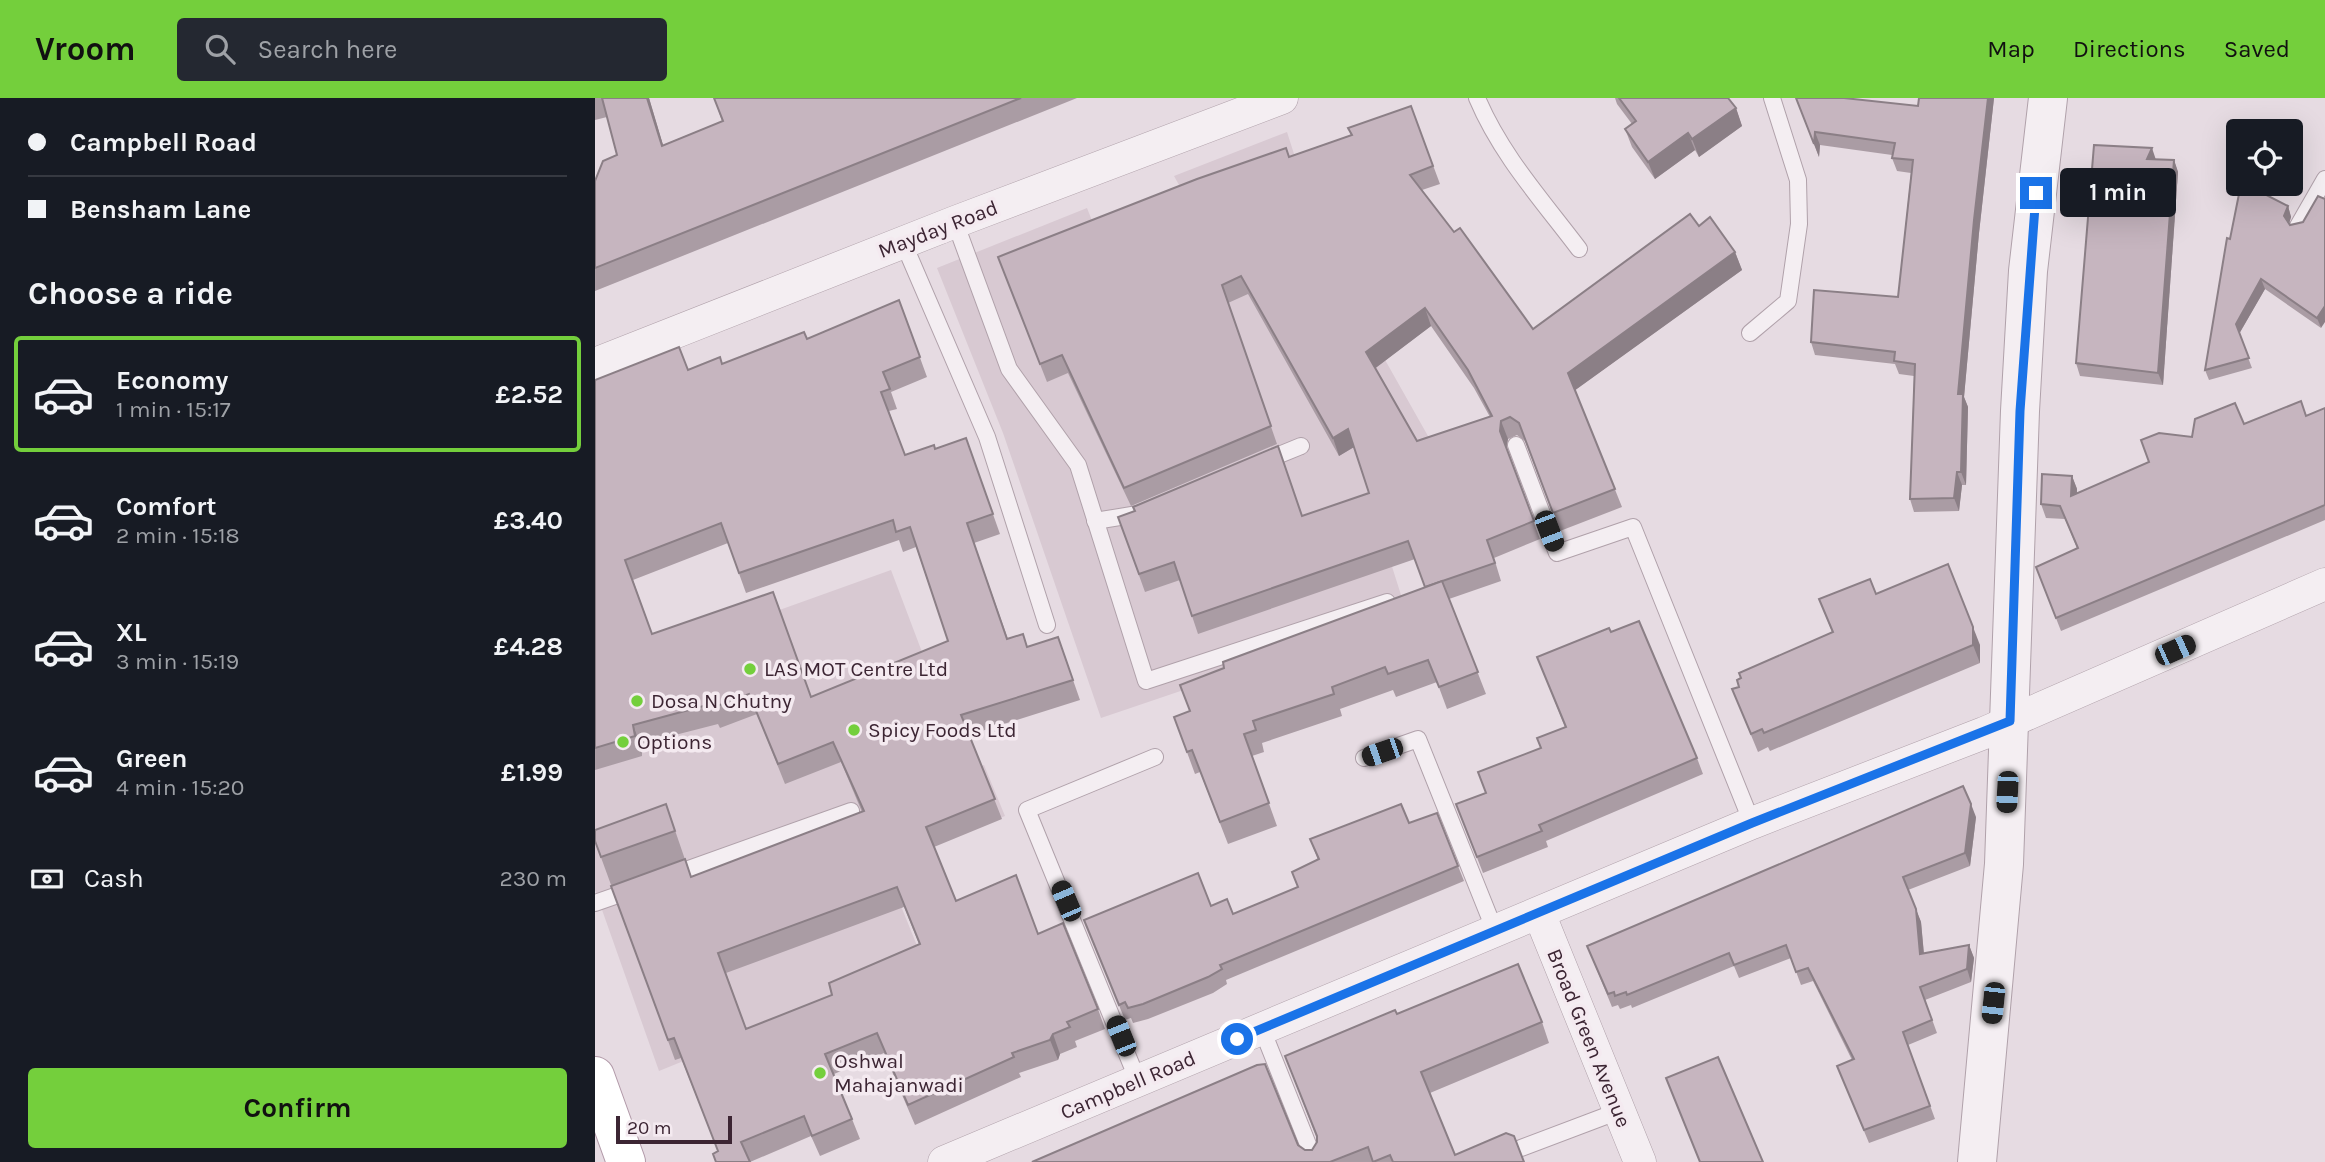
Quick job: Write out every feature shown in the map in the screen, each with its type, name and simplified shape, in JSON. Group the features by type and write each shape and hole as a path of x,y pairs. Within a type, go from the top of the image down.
{"main road":[{"path":"595,1076 626,1162"}],"street":[{"name":"Mayday Road","path":"595,363 1282,98"},
{"path":"1977,1162 2004,864 2021,386 2028,271 2048,98"},
{"name":"Campbell Road","path":"944,1162 1752,823 2010,721 2325,584"},
{"name":"Broad Green Avenue","path":"1539,913 1640,1162"}],"lane":[{"path":"1477,98 1505,152 1579,249"},
{"path":"1750,333 1788,301 1799,224 1798,180 1772,98"},
{"path":"2298,226 2325,179"},
{"path":"955,222 1009,369 1078,465 1146,681 1387,602"},
{"path":"903,242 987,437 1047,625"},
{"path":"1516,445 1557,553 1633,527 1752,823"},
{"path":"1252,466 1301,446"},
{"path":"1095,522 1131,517 1155,507"},
{"path":"1364,758 1418,739 1495,931"},
{"path":"1138,1081 1027,810 1155,757"},
{"path":"595,903 851,811"},
{"path":"1262,1029 1315,1162"},
{"path":"1521,1148 1619,1111"}],"shaded area":[{"path":"1287,132 1327,257 1437,452 1364,478 1407,614 1101,718 1003,433 937,268 1087,208 1139,339 1241,296 1174,176"},
{"path":"891,570 967,771 984,765 1005,816 884,864 924,963 659,1071 595,890 595,676"}],"building":[{"path":"602,98 647,98 662,146 723,121 714,98 1021,98 595,268 595,181 603,161 617,155"},
{"path":"1619,98 1728,98 1736,108 1692,139 1688,133 1648,162 1625,129 1636,121"},
{"path":"1796,98 1844,98 1918,106 1919,98 1988,98 1958,394 1963,394 1961,472 1957,472 1954,498 1910,499 1915,364 1894,361 1895,352 1811,342 1814,290 1898,297 1913,160 1892,158 1895,143 1815,132 1814,144"},
{"path":"1411,106 1433,166 1410,175 1454,232 1460,228 1533,329 1690,214 1699,226 1710,217 1735,252 1568,373 1615,489 1553,513 1519,423 1510,417 1501,421 1500,431 1534,521 1487,540 1495,563 1425,587 1408,541 1192,616 1174,562 1139,574 1118,517 1135,511 1133,507 1278,446 1302,516 1369,493 1348,429 1333,438 1241,276 1222,285 1271,426 1124,488 1062,355 1040,364 998,257 1197,179 1286,148 1289,157 1352,135 1348,128","holes":["1425,308 1468,370 1492,416 1417,441 1366,352"]},
{"path":"2094,145 2152,148 2147,159 2174,160 2158,373 2076,363"},
{"path":"2239,196 2268,196 2288,206 2284,216 2290,225 2303,222 2318,196 2325,199 2325,306 2317,318 2261,279 2236,324 2249,358 2205,370 2227,238 2230,239"},
{"path":"899,300 920,357 883,372 890,389 881,392 905,455 934,445 935,449 966,438 993,514 967,523 1007,639 1023,634 1027,647 1058,637 1073,680 961,715 995,799 926,827 956,901 1016,875 1038,934 1063,923 1098,1009 1067,1022 1070,1027 1053,1034 1050,1040 1012,1053 1014,1057 908,1105 877,1033 825,1054 852,1119 812,1136 804,1116 741,1142 750,1162 716,1162 713,1154 718,1151 674,1038 668,1040 611,886 685,859 691,877 864,811 833,742 778,764 749,694 712,708 711,704 633,725 635,736 595,748 595,380 679,347 688,370 720,357 722,364 804,332 807,339","holes":["893,520 896,532 910,527 948,641 811,697 773,592 652,634 625,560 721,523 739,573","897,887 920,944 829,983 832,995 746,1029 718,953"]},
{"path":"2301,401 2306,416 2325,408 2325,505 2056,618 2036,567 2078,548 2060,506 2041,504 2042,474 2072,476 2071,496 2149,462 2141,440 2159,433 2192,437 2195,419 2235,403 2244,424"},
{"path":"1948,564 1973,627 1973,645 1764,733 1762,729 1751,734 1732,689 1739,687 1739,673 1833,632 1819,599 1870,579 1876,594"},
{"path":"1442,581 1478,672 1439,687 1428,660 1388,674 1385,667 1332,687 1334,694 1253,721 1256,730 1244,734 1269,803 1220,822 1192,750 1187,752 1174,717 1190,711 1180,685 1224,668 1223,662"},
{"path":"1639,621 1697,758 1539,825 1542,831 1477,857 1456,804 1486,793 1478,772 1541,748 1537,738 1566,727 1537,657 1609,628 1611,632"},
{"path":"1963,786 1971,804 1965,853 1903,877 1916,909 1920,954 1969,945 1967,969 1920,987 1932,1020 1903,1032 1930,1106 1864,1130 1837,1066 1854,1059 1808,968 1796,972 1786,945 1734,965 1729,953 1627,995 1626,992 1615,996 1614,992 1608,994 1587,946"},
{"path":"666,804 675,831 601,857 595,841 595,830"},
{"path":"1401,804 1409,823 1437,813 1458,866 1220,965 1222,969 1208,977 1143,1004 1128,1008 1125,1002 1119,1005 1084,920 1198,873 1211,906 1227,899 1233,914 1298,887 1292,872 1319,859 1310,839"},
{"path":"1518,964 1542,1022 1421,1072 1455,1155 1506,1133 1514,1136 1524,1162 1393,1162 1390,1155 1373,1162 1368,1147 1330,1162 1032,1162 1257,1065 1265,1064 1298,1145 1305,1150 1312,1150 1317,1136 1285,1056 1395,1010 1397,1014"},
{"path":"1718,1057 1763,1162 1700,1162 1666,1078"}],"place":[{"name":"LAS MOT Centre Ltd","path":"750,669"},
{"name":"Dosa N Chutny","path":"637,701"},
{"name":"Spicy Foods Ltd","path":"854,730"},
{"name":"Options","path":"623,742"},
{"name":"Oshwal Mahajanwadi","path":"820,1073"}],"route":[{"path":"1237,1039 1752,823 2010,721 2020,411 2028,271 2036,193"}]}
